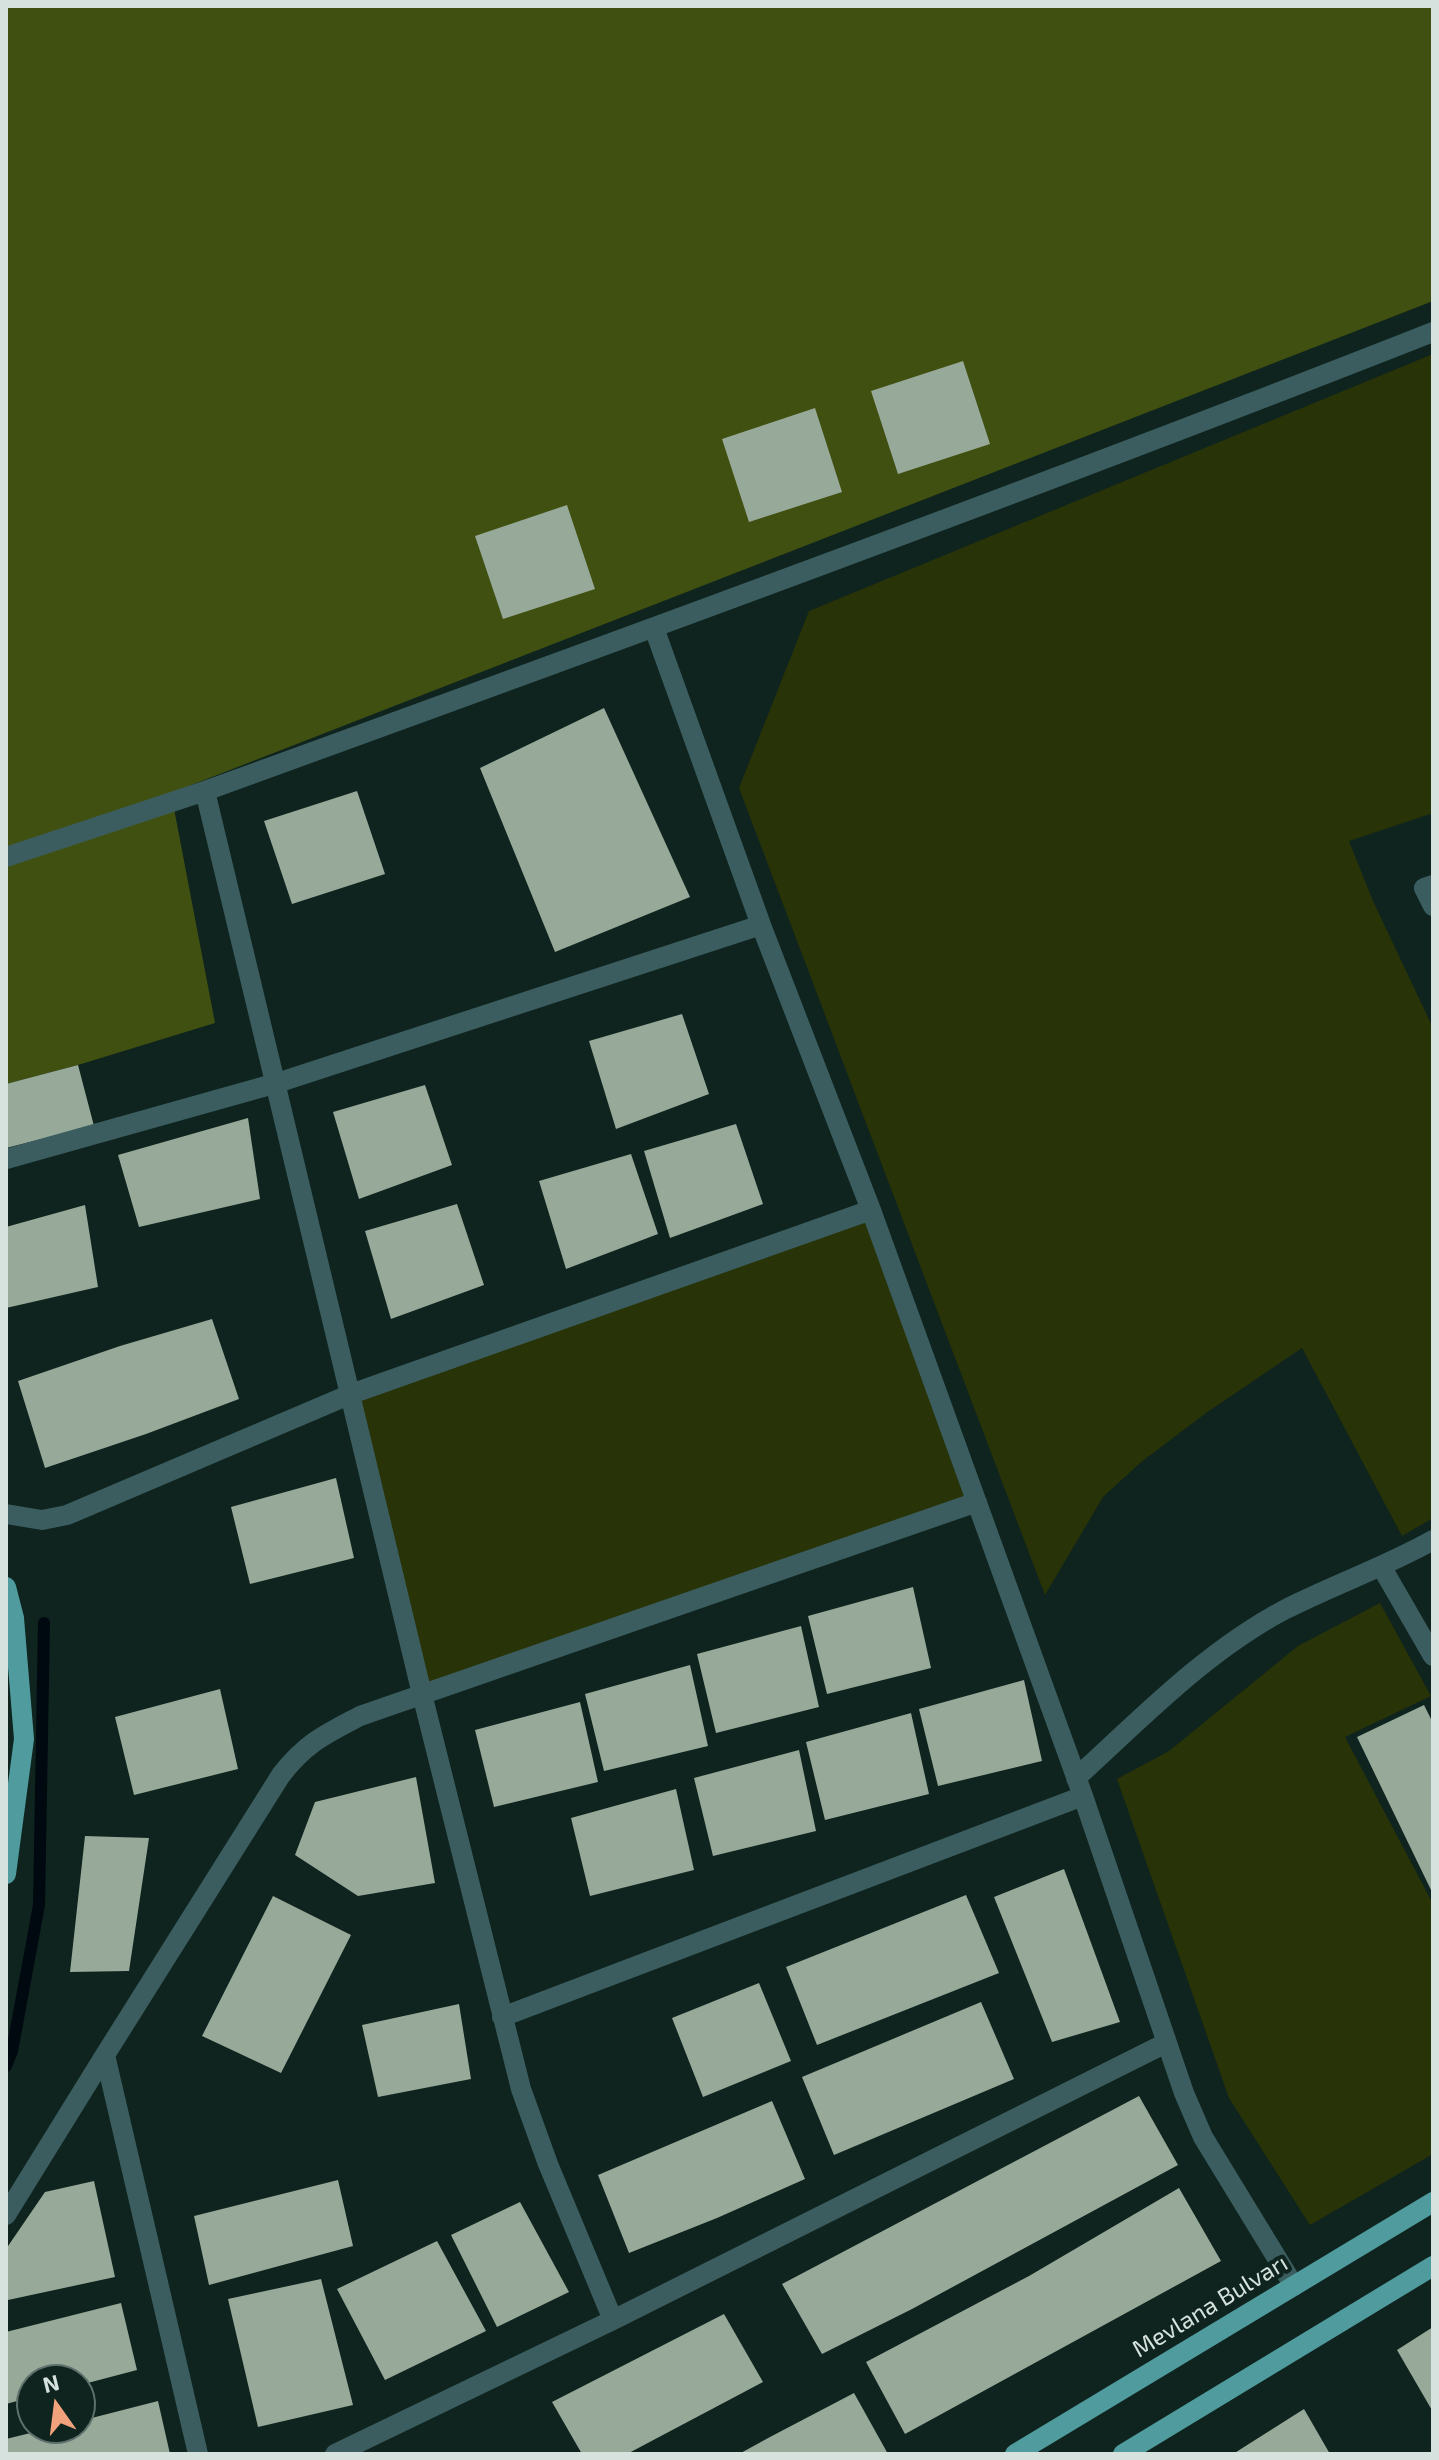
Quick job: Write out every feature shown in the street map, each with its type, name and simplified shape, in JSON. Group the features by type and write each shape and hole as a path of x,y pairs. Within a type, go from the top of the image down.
{"main road":[{"path":"6,1587 14,1618 24,1739 6,1874"},
{"name":"Mevlana Bulvarı","path":"1015,2454 1433,2202"},
{"path":"1123,2454 1433,2266"}],"street":[{"path":"6,857 205,791 654,628 1433,332"},
{"path":"654,628 761,925 871,1210 977,1502 1080,1787 1166,2043 1203,2137 1294,2286"},
{"path":"205,791 422,1694 521,2089 548,2164 613,2320"},
{"path":"1433,885 1424,888 1433,906"},
{"path":"6,1159 277,1083 761,925"},
{"path":"6,1514 42,1520 67,1515 351,1394 871,1210"},
{"path":"6,2215 281,1775 297,1755 318,1738 360,1716 977,1502"},
{"path":"502,2017 1080,1787 1175,1687 1221,1650 1283,1611 1433,1540"},
{"path":"1381,1566 1433,1656"},
{"path":"335,2454 613,2320 1166,2043"},
{"path":"105,2055 198,2454"}],"green space":[{"path":"6,6 1433,6 1433,301 171,793 215,1023 6,1084"},
{"path":"1433,354 1433,813 1349,841 1373,901 1433,1028 1433,1518 1402,1536 1302,1348 1206,1413 1140,1463 1103,1497 1045,1595 739,788 809,611"},
{"path":"871,1210 977,1502 422,1694 351,1394"},
{"path":"1380,1603 1431,1696 1345,1737 1433,1904 1433,2154 1310,2225 1229,2098 1117,1779 1169,1751 1298,1646"}],"building":[{"path":"963,361 990,444 898,474 871,391"},
{"path":"815,408 842,492 749,522 722,439"},
{"path":"567,505 595,589 503,619 475,536"},
{"path":"604,708 690,897 555,952 480,768"},
{"path":"357,791 385,874 292,904 264,821"},
{"path":"682,1014 709,1094 616,1129 589,1041"},
{"path":"78,1065 94,1126 6,1148 6,1084"},
{"path":"425,1085 452,1165 359,1199 333,1112"},
{"path":"248,1118 260,1199 139,1227 118,1155"},
{"path":"736,1124 763,1204 670,1238 644,1151"},
{"path":"631,1154 658,1234 566,1269 539,1181"},
{"path":"457,1204 484,1285 391,1319 365,1231"},
{"path":"85,1205 98,1287 6,1308 6,1227"},
{"path":"212,1319 239,1399 45,1468 18,1381"},
{"path":"336,1478 354,1558 250,1584 231,1507"},
{"path":"913,1587 931,1668 827,1694 808,1616"},
{"path":"801,1626 819,1707 716,1733 697,1654"},
{"path":"690,1665 708,1746 604,1771 585,1694"},
{"path":"1024,1680 1042,1761 938,1786 919,1709"},
{"path":"220,1689 238,1769 134,1795 115,1717"},
{"path":"580,1702 598,1782 494,1807 475,1730"},
{"path":"1424,1705 1433,1723 1431,1890 1357,1737"},
{"path":"911,1713 929,1794 825,1820 806,1742"},
{"path":"799,1750 816,1831 713,1856 694,1778"},
{"path":"416,1777 435,1883 358,1896 295,1855 315,1802"},
{"path":"676,1789 694,1870 590,1896 571,1818"},
{"path":"85,1836 149,1838 129,1971 70,1972"},
{"path":"1064,1869 1120,2022 1052,2042 994,1897"},
{"path":"966,1895 999,1973 817,2045 786,1967"},
{"path":"273,1896 351,1935 281,2073 202,2036"},
{"path":"759,1983 791,2061 703,2097 672,2018"},
{"path":"981,2002 1014,2079 834,2155 802,2077"},
{"path":"459,2004 471,2079 378,2097 362,2025"},
{"path":"1139,2096 1178,2165 912,2309 822,2354 782,2284"},
{"path":"772,2101 805,2179 629,2253 598,2175"},
{"path":"338,2180 353,2246 209,2285 194,2216"},
{"path":"94,2181 115,2277 8,2300 6,2249 45,2192"},
{"path":"1179,2188 1221,2261 905,2434 866,2362 1029,2276"},
{"path":"520,2202 569,2292 497,2327 451,2235"},
{"path":"437,2241 486,2331 385,2380 337,2289"},
{"path":"321,2279 353,2405 258,2427 228,2299"},
{"path":"121,2303 137,2370 96,2381 96,2364 16,2364 16,2401 6,2404 6,2332"},
{"path":"724,2314 763,2382 627,2454 582,2454 552,2402"},
{"path":"1433,2327 1433,2412 1397,2350"},
{"path":"854,2393 888,2454 739,2454 770,2437"},
{"path":"158,2401 170,2454 6,2454 6,2439 16,2437 16,2444 96,2444 96,2417"},
{"path":"1304,2409 1330,2454 1233,2454"}],"waterway":[{"path":"6,2066 12,2051 39,1905 44,1623"}]}
